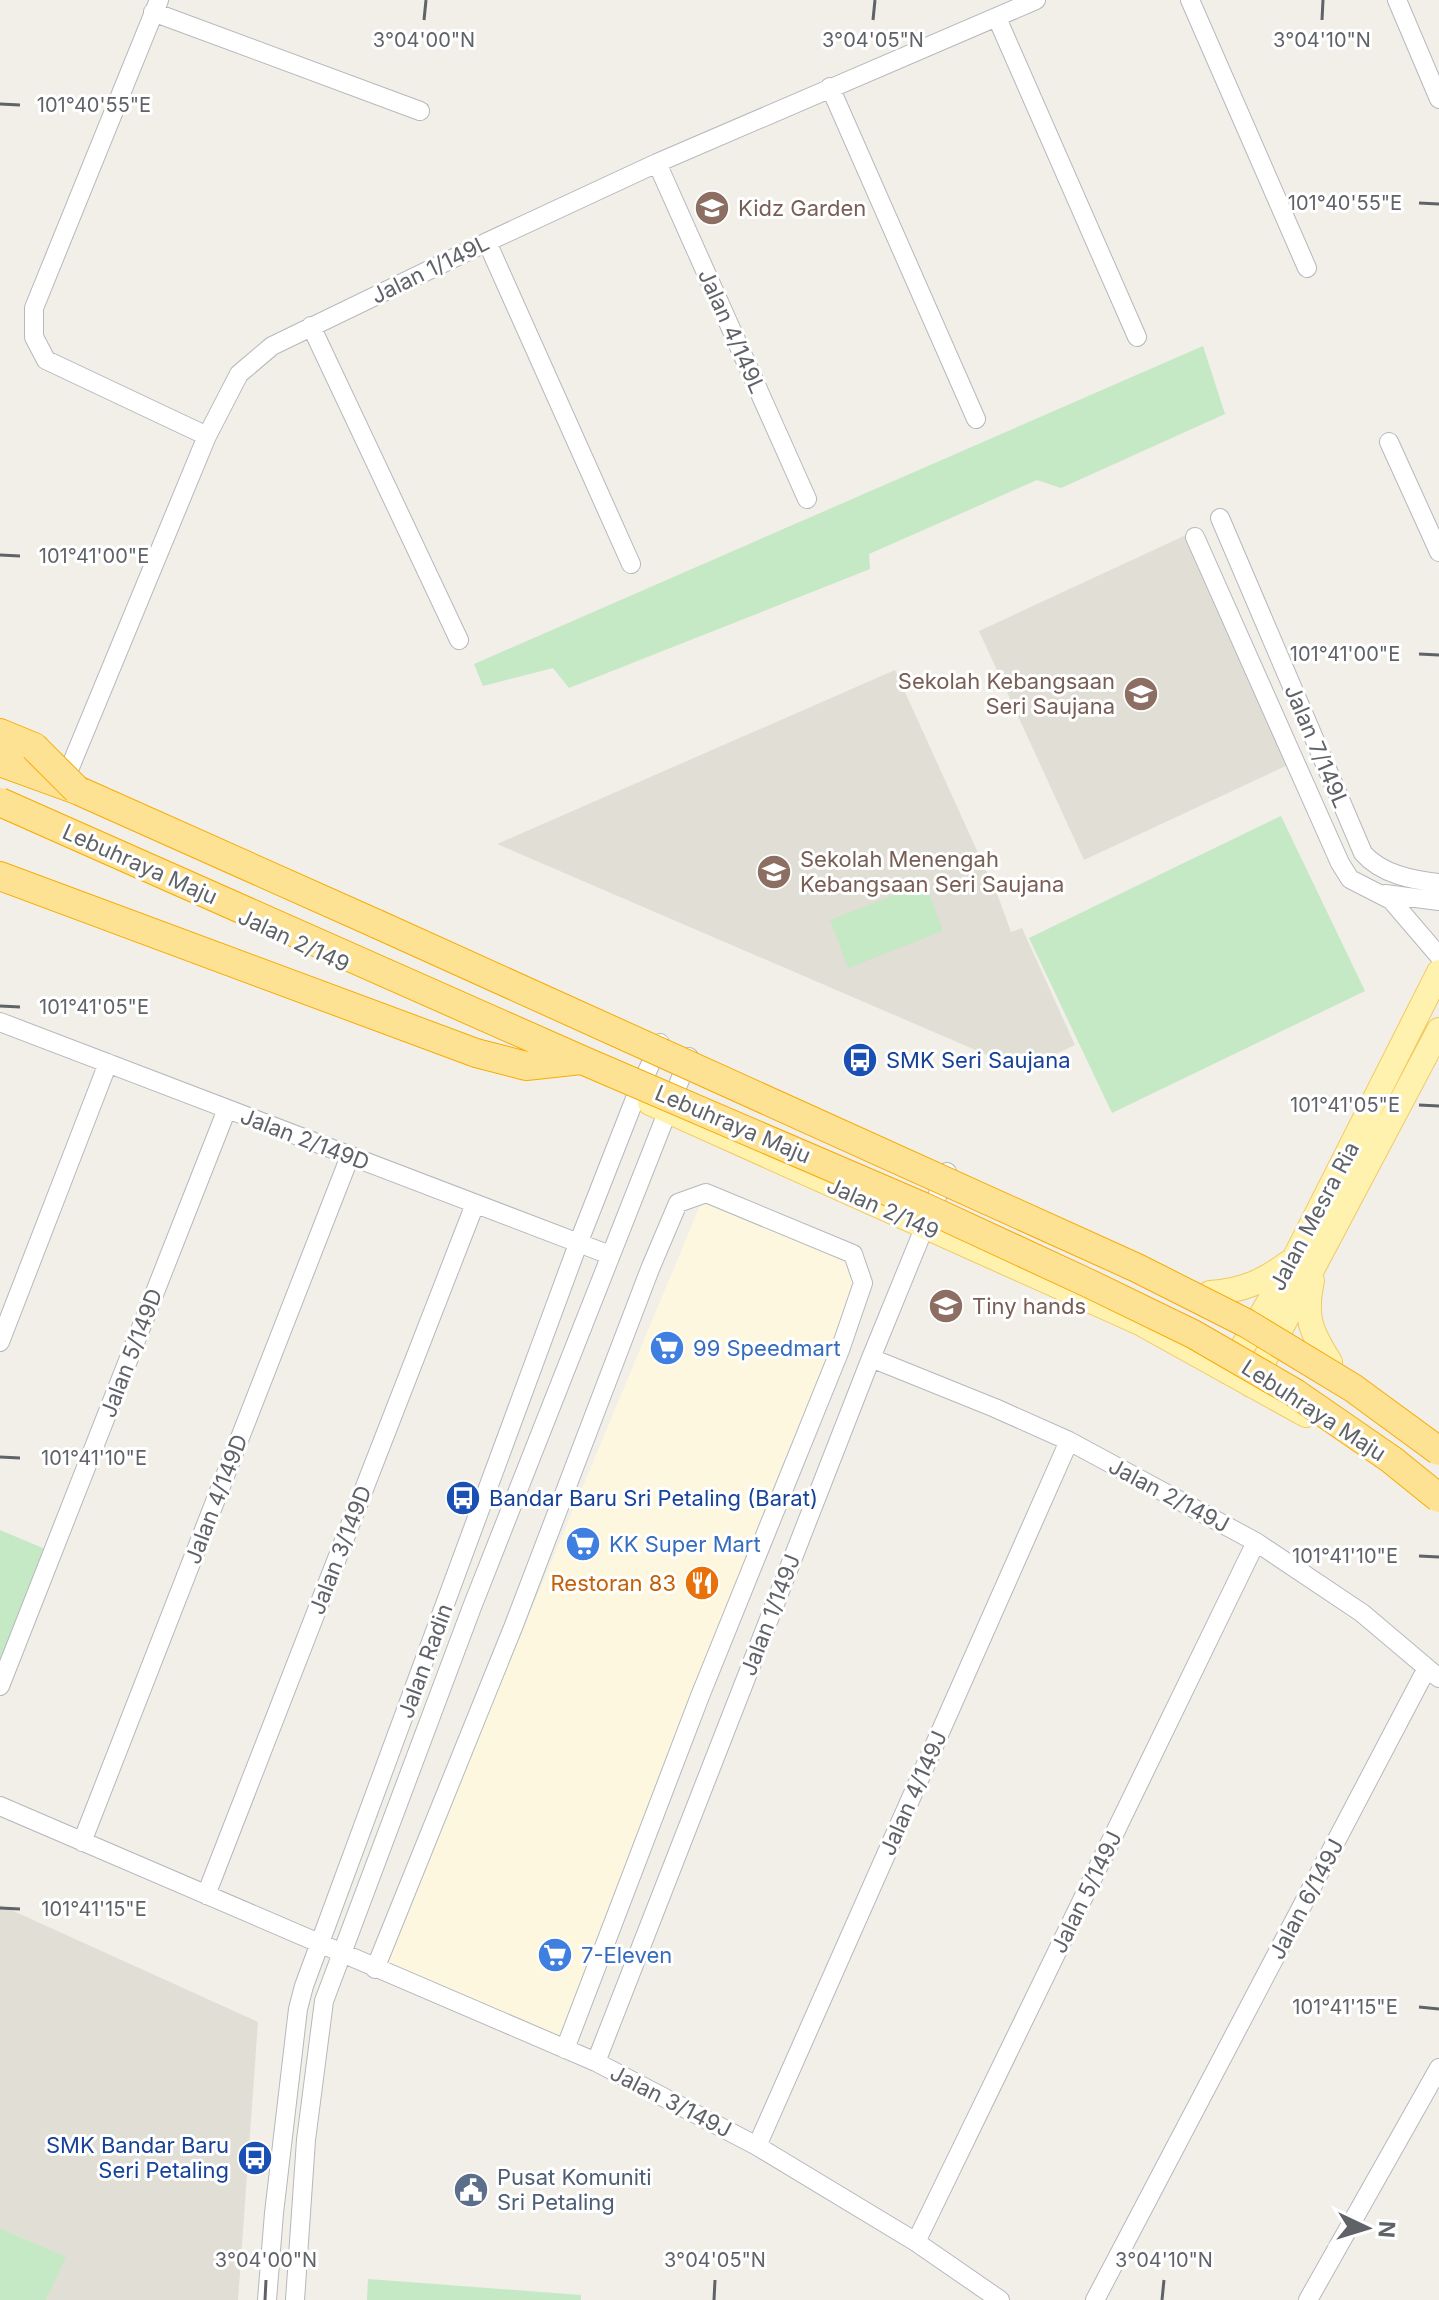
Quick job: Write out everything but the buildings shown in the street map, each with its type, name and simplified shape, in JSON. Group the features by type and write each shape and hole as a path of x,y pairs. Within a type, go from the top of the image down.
{"highway":[{"path":"0,733 34,747 71,786"},
{"name":"Lebuhraya Maju","path":"0,762 71,786 1137,1268 1246,1323 1353,1388 1439,1451"},
{"name":"Lebuhraya Maju","path":"0,801 582,1060 924,1207 1193,1334 1295,1393 1392,1460 1439,1498"},
{"path":"0,876 476,1053 526,1066 582,1060"}],"main road":[{"path":"0,753 661,1041 948,1170 1210,1293 1330,1362 1439,1439"},
{"name":"Jalan 2/149","path":"0,801 69,829 278,934 1140,1323 1311,1417 1372,1460 1439,1515"},
{"name":"Jalan Mesra Ria","path":"1305,1262 1439,972"},
{"name":"Jalan Mesra Ria","path":"1228,1372 1269,1325 1439,1030"},
{"path":"1210,1293 1232,1292 1253,1286 1305,1262 1309,1322 1330,1362"},
{"name":"Jalan Mesra Ria","path":"1251,1385 1269,1325"}],"street":[{"name":"Jalan 1/149L","path":"71,786 207,436 239,374 272,346 657,163 1036,0"},
{"path":"1190,0 1307,268"},
{"path":"1397,0 1439,99"},
{"path":"207,436 46,360 34,337 34,308 156,6 420,111"},
{"path":"997,18 1137,337"},
{"path":"830,87 976,419"},
{"name":"Jalan 4/149L","path":"657,163 807,499"},
{"path":"487,242 631,564"},
{"path":"311,326 459,640"},
{"path":"1389,442 1439,552"},
{"name":"Jalan 7/149L","path":"1220,518 1363,853 1373,865 1386,871 1435,877"},
{"path":"1195,537 1340,863 1350,879 1400,908 1439,956"},
{"path":"1378,893 1439,901"},
{"name":"Jalan 2/149D","path":"0,1022 610,1255"},
{"name":"Jalan Radin","path":"267,2300 298,2009 304,1986 578,1244 661,1041"},
{"name":"Jalan Radin","path":"295,2300 306,2140 321,2014 472,1607 690,1054"},
{"path":"0,1342 108,1063"},
{"name":"Jalan 5/149D","path":"0,1686 227,1109"},
{"name":"Jalan 4/149D","path":"82,1842 350,1156"},
{"name":"Jalan 1/149J","path":"596,2062 871,1358 948,1170"},
{"path":"375,1969 514,1625 678,1203 706,1193 853,1254 863,1283 840,1350 700,1696 565,2049"},
{"name":"Jalan 3/149D","path":"206,1895 475,1204"},
{"name":"Jalan 2/149J","path":"871,1358 1069,1441 1256,1542 1362,1613 1433,1673"},
{"name":"Jalan 4/149J","path":"757,2146 1069,1441"},
{"name":"Jalan 5/149J","path":"916,2242 1256,1542"},
{"name":"Jalan 6/149J","path":"1095,2300 1433,1673"},
{"name":"Jalan 3/149J","path":"0,1806 596,2062 757,2146 916,2242 1000,2300"},
{"path":"1308,2300 1439,2068"}],"shaded area":[{"name":"Sekolah Kebangsaan Seri Saujana","path":"1199,529 1303,758 1084,860 979,631"},
{"name":"Sekolah Menengah Kebangsaan Seri Saujana","path":"895,670 1011,932 1022,928 1075,1045 1022,1070 497,844"},
{"path":"702,1201 845,1257 857,1284 558,2040 380,1972"},
{"path":"0,1905 258,2022 238,2300 46,2300 65,2257 0,2228"}],"green space":[{"path":"1203,346 1225,414 1061,488 1037,480 869,554 870,569 569,688 553,668 483,686 474,664"},
{"path":"1281,816 1365,991 1112,1113 1029,938"},
{"path":"925,883 943,931 848,968 830,920"},
{"path":"0,1530 45,1549 0,1662"},
{"path":"0,2228 66,2257 46,2300 0,2300"},
{"path":"368,2279 581,2295 581,2300 367,2300"}],"place":[{"name":"Kidz Garden","path":"712,208"},
{"name":"Sekolah Kebangsaan Seri Saujana","path":"1141,694"},
{"name":"Sekolah Menengah Kebangsaan Seri Saujana","path":"774,872"},
{"name":"SMK Seri Saujana","path":"860,1060"},
{"name":"Tiny hands","path":"946,1306"},
{"name":"99 Speedmart","path":"667,1348"},
{"name":"Bandar Baru Sri Petaling (Barat)","path":"463,1498"},
{"name":"KK Super Mart","path":"583,1544"},
{"name":"Restoran 83","path":"702,1583"},
{"name":"7-Eleven","path":"555,1955"},
{"name":"SMK Bandar Baru Seri Petaling","path":"255,2158"},
{"name":"Pusat Komuniti Sri Petaling","path":"471,2190"}]}
